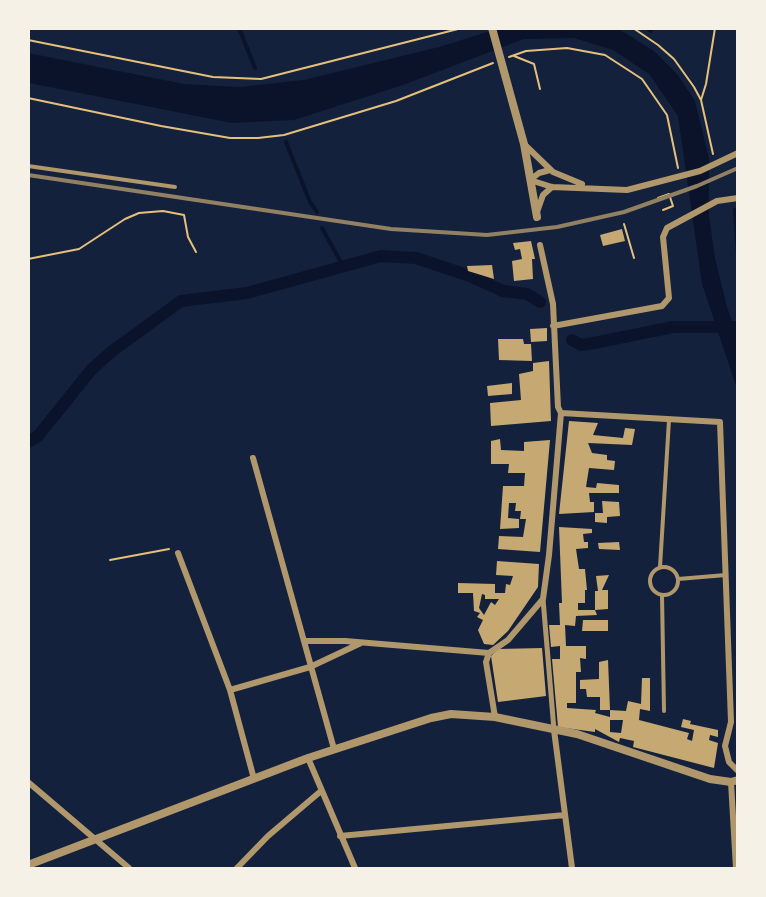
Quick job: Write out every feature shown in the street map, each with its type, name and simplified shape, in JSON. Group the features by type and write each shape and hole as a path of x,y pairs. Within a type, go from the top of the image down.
{"street":[{"path":"492,28 524,144 537,216"},
{"path":"524,144 550,170 568,180 594,187"},
{"path":"530,180 552,187 638,188 679,178 715,165 738,153"},
{"path":"530,180 538,173 550,170"},
{"path":"537,216 540,200 552,187"},
{"path":"553,326 662,306 669,298 663,237 667,228 717,201 738,198"},
{"path":"540,244 553,304 558,407 561,413 543,599 554,730 572,868"},
{"path":"561,413 720,422 731,722 725,746 729,762 738,771"},
{"path":"253,458 306,641 310,667 334,749"},
{"path":"178,553 230,690 254,779"},
{"path":"495,717 486,662 489,653 508,640 543,599"},
{"path":"306,641 363,642 489,653"},
{"path":"230,690 310,667 363,642"},
{"path":"28,865 334,749 431,718 464,714 495,717 599,740 710,779 734,781 736,868"},
{"path":"308,759 355,868"},
{"path":"28,782 129,868"},
{"path":"237,868 268,836 321,791"},
{"path":"340,836 565,815"}],"lane":[{"path":"28,166 175,187"},
{"path":"660,567 669,419"},
{"path":"662,596 653,591 650,582 652,572 660,567 670,568 678,579"},
{"path":"678,579 727,575"},
{"path":"662,596 674,591 678,579"},
{"path":"662,596 664,711"}],"path":[{"path":"28,40 213,77 261,79 462,28"},
{"path":"633,28 674,59 701,99 715,165"},
{"path":"701,99 716,28"},
{"path":"28,98 161,126 230,138 258,138 284,135 385,104 526,51 567,48 605,55 642,79 667,115 676,151 679,178"},
{"path":"514,56 534,64 540,90"},
{"path":"658,198 669,194 673,206 663,210"},
{"path":"28,259 79,249 125,219 139,213 163,211 183,215 188,237 196,252"},
{"path":"624,224 634,258"},
{"path":"110,560 171,549 178,553"}],"water":[{"path":"497,29 619,29 654,51 677,74 695,101 709,158 709,216 715,258 727,307 737,335 737,389 702,284 678,116 649,74 613,50 574,38 524,39 403,85 294,120 232,123 29,83 28,53 184,84 239,87 304,80 439,47"}],"building":[{"path":"622,229 625,241 603,246 600,235"},
{"path":"531,241 535,259 532,259 533,279 514,281 512,261 522,259 520,249 515,250 513,243"},
{"path":"492,265 494,279 468,271 467,266"},
{"path":"547,328 547,341 531,342 530,329"},
{"path":"498,339 523,339 524,344 531,344 532,361 499,360"},
{"path":"549,361 551,421 491,426 490,403 521,400 519,374 533,371 533,363"},
{"path":"512,383 512,394 488,396 487,386"},
{"path":"569,421 598,423 593,435 623,438 625,428 635,429 632,445 588,443 592,453 607,455 607,460 615,461 614,470 589,468 586,487 596,488 597,483 619,485 619,493 589,493 590,502 594,502 594,512 559,514"},
{"path":"500,439 501,450 524,451 524,442 550,440 540,552 498,549 499,536 523,537 526,519 520,519 521,511 515,511 516,503 509,503 508,518 519,519 519,528 500,529 503,486 524,486 525,473 508,473 509,464 491,464 491,441"},
{"path":"602,501 619,502 620,516 607,517 607,523 595,522 595,513 603,513"},
{"path":"559,527 592,529 592,533 583,534 584,542 588,542 588,548 576,549 579,569 585,569 587,590 585,590 585,603 578,603 578,610 595,610 597,615 576,616 575,626 565,625 566,646 586,646 586,659 580,658 581,672 576,672 576,703 567,703 567,708 596,710 595,713 610,717 610,710 626,711 628,701 641,704 642,678 650,678 650,711 640,709 639,720 689,733 687,739 692,741 694,730 681,727 683,719 691,721 690,724 718,730 718,737 710,735 709,740 718,743 714,768 633,747 634,741 620,738 619,742 595,729 595,732 558,727 552,659 560,659 560,646 551,647 549,625 560,625 559,603 562,603","holes":["610,720 623,720 621,733 610,732"]},
{"path":"619,542 620,550 599,549 598,543"},
{"path":"497,561 539,564 538,587 508,631 493,645 484,644 478,630 483,620 477,617 480,613 474,611 473,593 458,593 458,583 495,584 495,593 505,593 506,584 510,585 513,576 496,575","holes":["482,594 485,595 485,599 499,599 495,605 491,602 484,615 479,608"]},
{"path":"609,575 602,590 608,590 608,609 595,610 595,591 598,591 596,576"},
{"path":"583,620 608,620 608,631 582,631"},
{"path":"542,648 546,696 498,702 491,656 498,649"},
{"path":"608,660 610,710 600,710 600,697 587,697 586,689 580,689 580,680 599,679 599,662"}],"waterway":[{"path":"239,28 255,68"},
{"path":"647,28 651,31"},
{"path":"286,142 310,202 317,212"},
{"path":"735,210 738,255"},
{"path":"322,228 343,266"},
{"path":"28,442 38,436 91,370 111,352 181,301 247,293 381,256 416,258 470,276 503,291 527,294 540,302"},
{"path":"572,340 581,345 673,327 738,327"}],"railway":[{"path":"28,175 391,229 487,235 557,227 624,212 697,186 738,168"}]}
